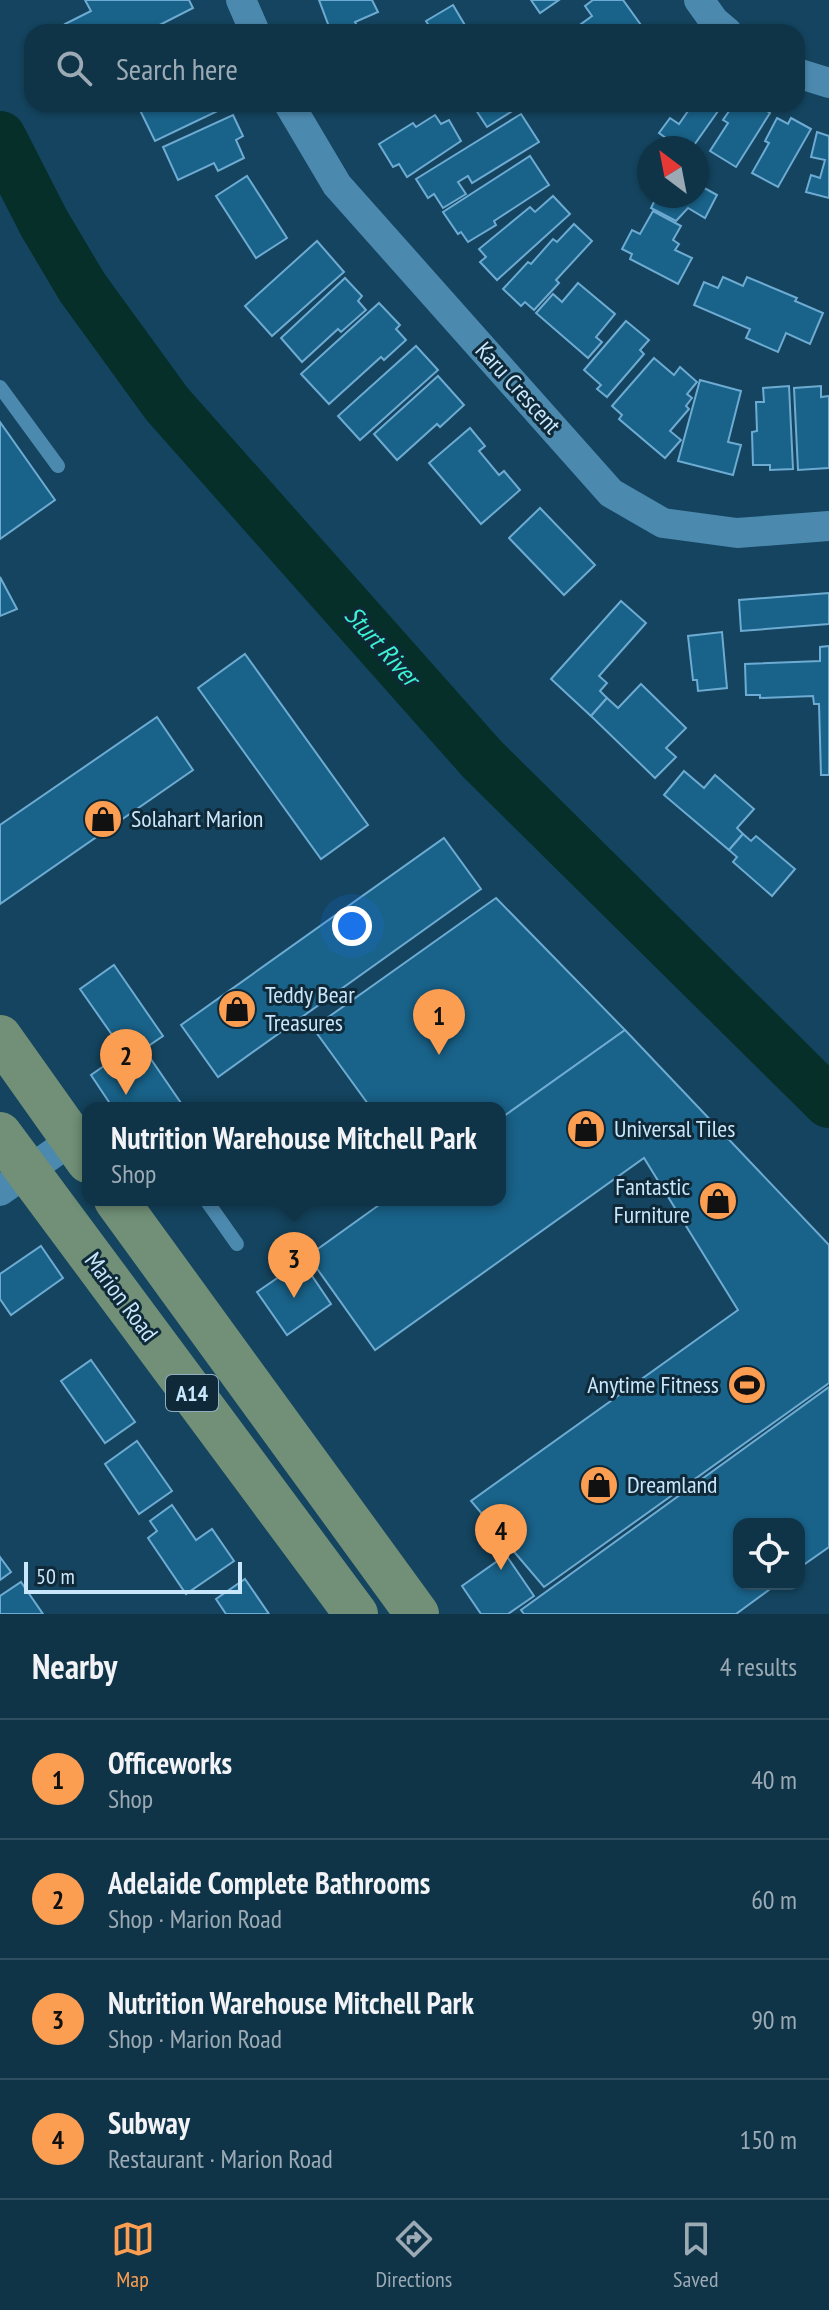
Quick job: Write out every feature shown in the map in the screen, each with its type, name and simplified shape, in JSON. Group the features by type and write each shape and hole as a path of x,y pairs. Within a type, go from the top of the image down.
{"main road":[{"path":"0,1037 80,1150"},
{"name":"Marion Road","path":"0,1134 13,1181 326,1572 356,1614"},
{"name":"A14","path":"120,1206 417,1614"},
{"path":"305,1460 326,1572"}],"street":[{"path":"241,0 252,24"},
{"path":"699,0 718,24"},
{"path":"805,76 829,83"},
{"name":"Karu Crescent","path":"294,112 337,185 611,493 663,523 737,533 829,526"},
{"path":"13,1181 80,1150"}],"lane":[{"path":"0,387 58,466"},
{"path":"210,1206 237,1244"}],"building":[{"path":"85,0 189,0 193,8 162,24 65,24 91,11"},
{"path":"319,0 372,0 378,12 356,24 328,24"},
{"path":"531,0 559,0 540,13"},
{"path":"593,0 623,0 640,24 581,24 592,16 585,6"},
{"path":"453,5 464,24 428,24 426,21"},
{"path":"141,112 215,112 155,141"},
{"path":"477,112 511,112 487,127"},
{"path":"687,112 717,112 700,136 663,136 659,133 670,118 679,124"},
{"path":"728,112 770,113 736,167 710,151 728,123 723,120"},
{"path":"521,114 539,142 472,183 468,176 458,182 466,194 443,208 434,194 428,198 416,179"},
{"path":"233,115 243,136 236,140 244,158 218,171 214,163 178,180 163,147"},
{"path":"435,115 441,124 449,120 461,141 407,177 399,164 393,167 379,144 413,123 416,127"},
{"path":"777,118 788,124 791,118 811,129 778,187 752,173 769,143 765,141"},
{"path":"817,132 829,136 829,198 806,192 811,175 820,178 825,160 811,157"},
{"path":"530,156 549,185 468,242 461,232 458,234 443,212"},
{"path":"247,176 287,238 256,258 216,196"},
{"path":"709,191 717,195 705,218 688,208 709,208"},
{"path":"553,196 570,214 497,280 480,262 486,257 479,249 530,207 535,212"},
{"path":"651,208 688,208 676,221"},
{"path":"653,211 681,226 673,240 679,244 675,250 692,258 678,284 630,259 632,254 622,249 632,230 640,234"},
{"path":"574,224 592,241 556,280 559,283 534,310 525,302 521,306 503,289 553,239 557,242"},
{"path":"317,241 344,272 272,336 245,306"},
{"path":"723,277 743,286 747,277 797,298 795,301 823,313 810,344 786,333 778,352 746,338 750,329 694,305 704,282 718,288"},
{"path":"345,278 362,296 358,301 366,310 341,332 338,329 302,362 281,338"},
{"path":"578,283 615,314 596,337 602,342 588,358 536,313 553,294 562,302"},
{"path":"379,303 400,325 396,329 406,340 384,360 381,357 329,404 301,374"},
{"path":"626,321 649,340 640,350 644,354 607,397 597,389 601,385 584,370"},
{"path":"416,346 438,370 360,440 338,416"},
{"path":"654,358 674,375 680,367 697,382 687,394 692,398 686,406 689,409 670,431 681,440 665,458 619,419 622,415 612,406"},
{"path":"438,376 464,405 440,427 437,424 397,460 374,434"},
{"path":"700,380 741,391 728,442 741,445 733,475 678,461"},
{"path":"789,386 793,469 770,470 770,465 753,465 752,432 757,431 756,402 764,402 763,388"},
{"path":"821,386 821,397 829,396 829,468 798,470 794,388"},
{"path":"0,422 55,500 0,539"},
{"path":"470,428 485,446 479,451 499,475 504,471 520,490 481,524 429,463"},
{"path":"540,508 595,565 564,595 509,538"},
{"path":"0,577 17,609 0,616"},
{"path":"829,593 829,624 741,631 739,600"},
{"path":"621,601 646,623 599,676 607,683 600,691 607,698 591,716 551,679"},
{"path":"722,632 727,688 698,691 697,680 693,680 688,636"},
{"path":"829,646 829,775 821,775 819,704 814,704 813,696 760,698 760,695 746,695 745,664 820,661 820,647"},
{"path":"245,654 368,825 321,859 198,688"},
{"path":"641,684 686,728 666,748 676,757 655,778 591,716 607,698 618,708"},
{"path":"157,717 193,770 0,904 0,825"},
{"path":"684,771 704,788 715,775 754,809 737,828 743,834 729,850 664,795"},
{"path":"743,834 751,841 756,836 795,869 772,896 733,862 737,857 729,850"},
{"path":"444,838 481,889 218,1077 181,1025"},
{"path":"496,898 625,1030 506,1115 506,1102 367,1102 313,1028"},
{"path":"114,965 163,1036 144,1049 180,1102 109,1102 91,1075 124,1052 80,989"},
{"path":"625,1030 829,1245 829,1383 544,1587 471,1501 738,1310 644,1158 375,1350 308,1256 378,1206 506,1206 506,1115"},
{"path":"41,1246 63,1278 11,1315 0,1299 0,1274"},
{"path":"302,1261 331,1304 287,1335 257,1292"},
{"path":"91,1360 135,1422 105,1443 61,1381"},
{"path":"829,1387 829,1547 805,1564 805,1518 733,1518 733,1590 769,1590 736,1614 524,1614 521,1610"},
{"path":"137,1441 172,1491 139,1514 105,1464"},
{"path":"172,1505 196,1540 212,1529 234,1561 186,1594 148,1538 157,1531 150,1521"},
{"path":"506,1555 534,1596 508,1614 481,1614 462,1586"},
{"path":"0,1557 11,1572 0,1580"},
{"path":"245,1579 269,1614 226,1614 216,1599"},
{"path":"21,1582 43,1614 0,1614 0,1596"}],"waterway":[{"name":"Sturt River","path":"0,137 44,223 82,287 167,404 482,759 829,1102"}],"place":[{"name":"Solahart Marion","path":"103,819"},
{"name":"Teddy Bear Treasures","path":"237,1009"},
{"name":"Officeworks","path":"439,1055"},
{"name":"Adelaide Complete Bathrooms","path":"126,1095"},
{"name":"Universal Tiles","path":"586,1129"},
{"name":"Fantastic Furniture","path":"718,1201"},
{"name":"Nutrition Warehouse Mitchell Park","path":"294,1298"},
{"name":"Anytime Fitness","path":"747,1385"},
{"name":"Dreamland","path":"599,1485"},
{"name":"Subway","path":"501,1570"}]}
